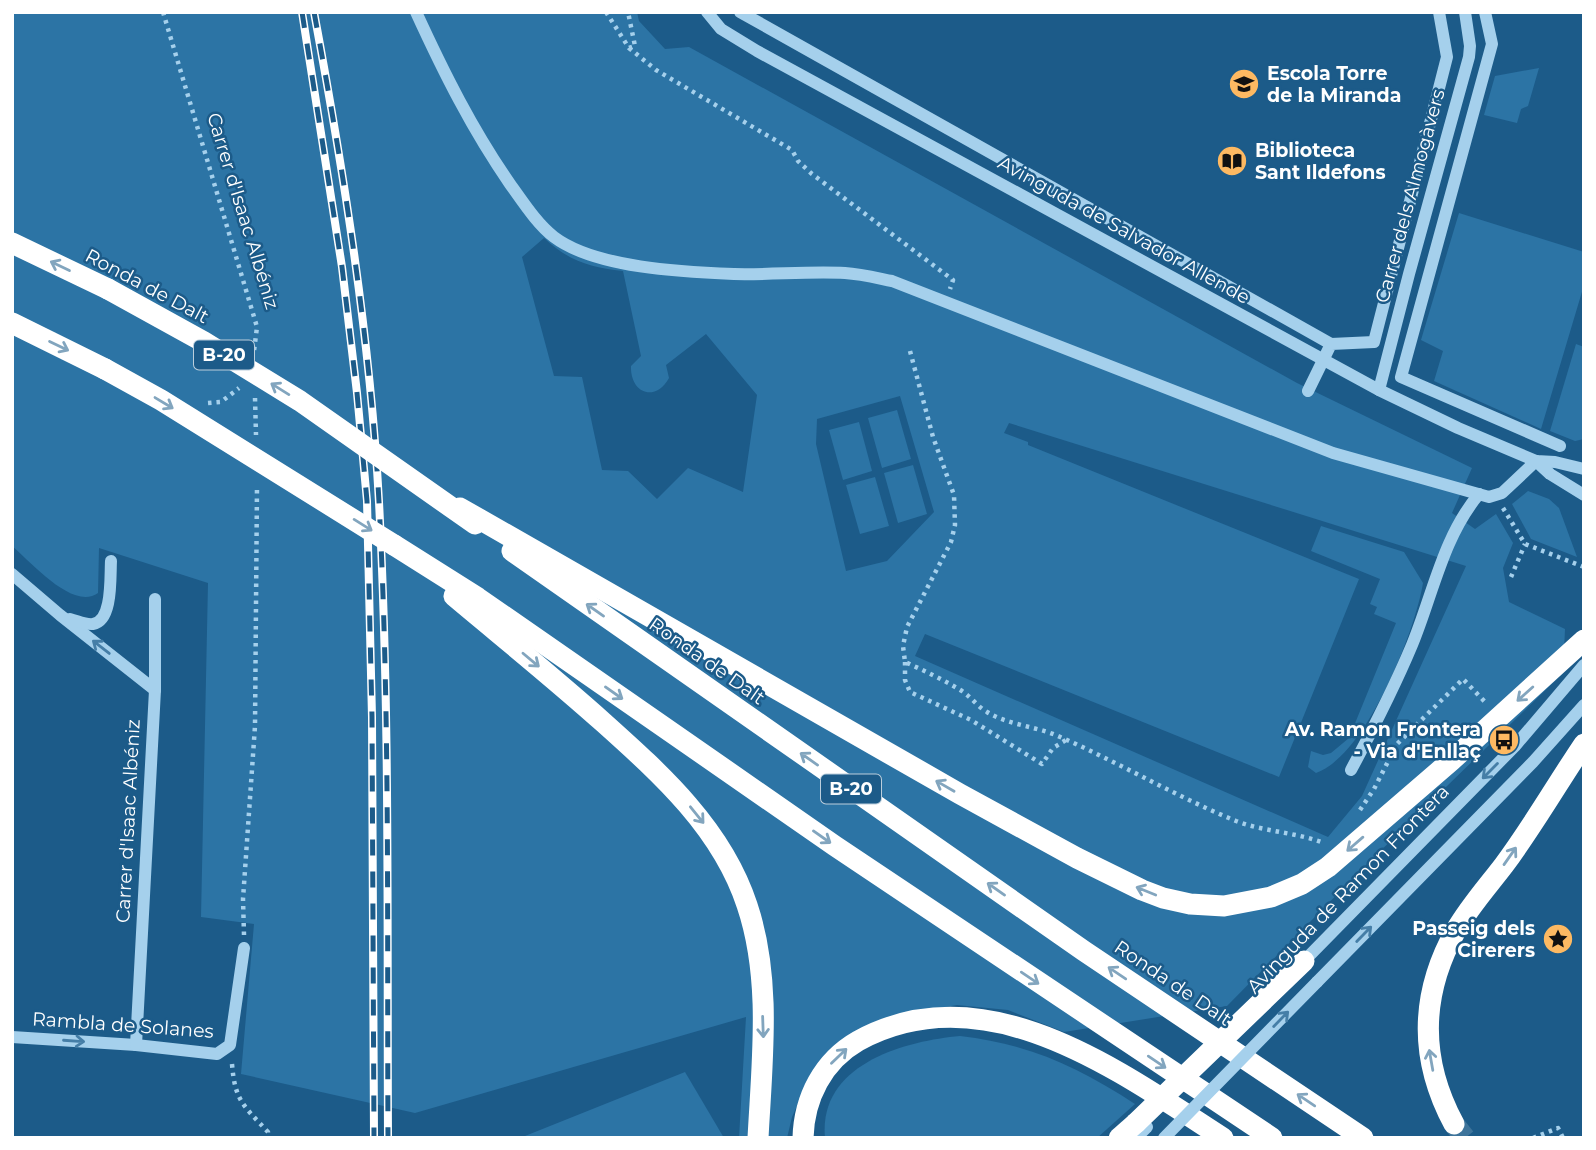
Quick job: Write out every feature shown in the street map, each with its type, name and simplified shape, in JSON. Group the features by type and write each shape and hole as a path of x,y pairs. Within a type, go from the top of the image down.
{"highway":[{"name":"Ronda de Dalt","path":"12,243 108,289 215,348 300,401 475,521 1084,951 1363,1138"},
{"path":"12,323 161,400 394,545 478,607 662,777 695,812 716,839 732,868 748,906 757,947 764,1042 758,1138"},
{"path":"475,521 1077,858 1142,890 1190,904 1224,906 1271,897 1302,884 1328,867 1452,760 1584,640"},
{"name":"B-20","path":"478,607 1272,1138"},
{"path":"1454,1124 1436,1085 1429,1050 1429,1013 1438,968 1457,928 1542,811 1584,744"},
{"path":"1119,1138 1140,1129 1304,961"},
{"path":"798,1138 807,1103 823,1072 847,1048 873,1033 901,1023 933,1017 998,1021 1031,1030 1070,1047 1223,1138"},
{"path":"803,1138 807,1103"}],"street":[{"path":"416,12 451,89 499,167 525,205 554,237 576,249 623,263 699,272 846,273 892,281 1333,453 1489,497 1502,493 1536,461"},
{"name":"Avinguda de Salvador Allende","path":"707,12 721,29 757,51 1379,390 1536,461 1555,462 1584,470"},
{"path":"740,12 1331,344 1374,342 1447,57 1438,12"},
{"name":"Carrer dels Almogàvers","path":"1379,390 1468,57 1470,46 1465,12"},
{"path":"1485,12 1492,44 1401,377 1560,446"},
{"path":"1308,391 1331,344"},
{"name":"Avinguda de Salvador Allende","path":"1536,461 1550,474 1584,495"},
{"path":"1351,770 1381,715 1413,643 1451,538 1463,513 1479,494"},
{"path":"60,615 90,625 99,622 105,615 109,601 111,561"},
{"path":"12,574 155,690"},
{"name":"Carrer d'Isaac Albéniz","path":"136,1045 155,690 155,599"},
{"name":"Avinguda de Ramon Frontera","path":"1304,961 1515,746 1584,666"},
{"path":"1164,1138 1533,762 1584,705"},
{"name":"Rambla de Solanes","path":"12,1037 136,1045 217,1054 230,1045 244,948"}],"path":[{"name":"Carrer d'Isaac Albéniz","path":"163,12 257,327 254,355"},
{"path":"606,12 629,48 656,70 792,149 798,161 812,174 953,280 947,301"},
{"path":"628,12 635,46 629,48"},
{"path":"910,351 933,437 954,495 955,525 951,542 907,627 903,646 905,680 910,692 971,720 1042,764 1053,748 1066,740"},
{"path":"195,404 221,402 243,385"},
{"path":"255,394 256,445"},
{"path":"244,948 243,899 254,726 257,484"},
{"path":"1503,508 1525,544 1584,567"},
{"path":"1511,577 1525,544"},
{"path":"905,662 965,693 986,712 1008,721 1042,729 1237,821 1266,831 1289,833 1326,844"},
{"path":"1353,820 1374,789 1397,744 1464,679 1492,710"},
{"path":"234,1088 242,1104 268,1132 268,1138"},
{"path":"1533,1138 1558,1128 1563,1138"}],"shaded area":[{"path":"12,12 637,12 639,21 665,49 689,47 1297,383 1472,468 1452,513 1475,529 1496,514 1513,543 1503,568 1509,602 1565,629 1563,673 1369,862 1227,1006 1064,1032 1008,1010 957,1005 901,1015 810,1077 792,1117 787,1138 739,1138 746,1017 415,1113 241,1074 254,924 201,917 208,583 99,548 98,593 88,597 77,596 41,573 12,546","holes":["544,238 563,253 581,262 623,271 641,356 631,366 632,375 635,383 644,392 651,392 663,386 669,378 666,365 706,334 757,395 743,492 688,468 657,499 628,471 602,470 582,377 554,376 522,257","900,396 934,512 887,561 846,571 816,444 817,419","1009,423 1466,566 1362,796 1328,837 915,656 925,634 1279,777 1359,579 1004,433"]},
{"path":"1539,68 1528,106 1521,109 1517,123 1484,115 1495,76"},
{"path":"1459,213 1584,252 1584,285 1541,429 1434,381 1443,351 1421,340"},
{"path":"1576,344 1584,347 1584,439 1575,441 1550,431"},
{"path":"897,410 911,459 882,468 868,418"},
{"path":"859,422 872,471 843,480 829,430"},
{"path":"913,465 927,514 898,523 884,473"},
{"path":"875,477 889,526 860,534 846,485"},
{"path":"1528,491 1549,499 1559,508 1577,557 1531,539 1512,504"},
{"path":"1321,526 1404,552 1423,583 1399,660 1370,718 1353,743 1335,762 1316,773 1308,767 1311,751 1323,755 1331,753 1349,738 1396,623 1374,614 1377,607 1370,604 1380,579 1311,551"},
{"path":"960,1036 1008,1045 1052,1059 1093,1078 1135,1104 1097,1138 825,1138 827,1113 835,1092 850,1075 869,1061 891,1051"},
{"path":"685,1072 724,1138 520,1138"}],"tunnel":[{"path":"1454,1124 1465,1138"}],"railway":[{"path":"302,12 342,267 367,501 372,717 374,1138"},
{"path":"314,12 354,256 375,440 383,581 386,740 388,1138"}],"place":[{"name":"Escola Torre de la Miranda","path":"1244,84"},
{"name":"Biblioteca Sant Ildefons","path":"1232,161"},
{"name":"Av. Ramon Frontera - Via d'Enllaç","path":"1504,740"},
{"name":"Passeig dels Cirerers","path":"1558,939"}]}
